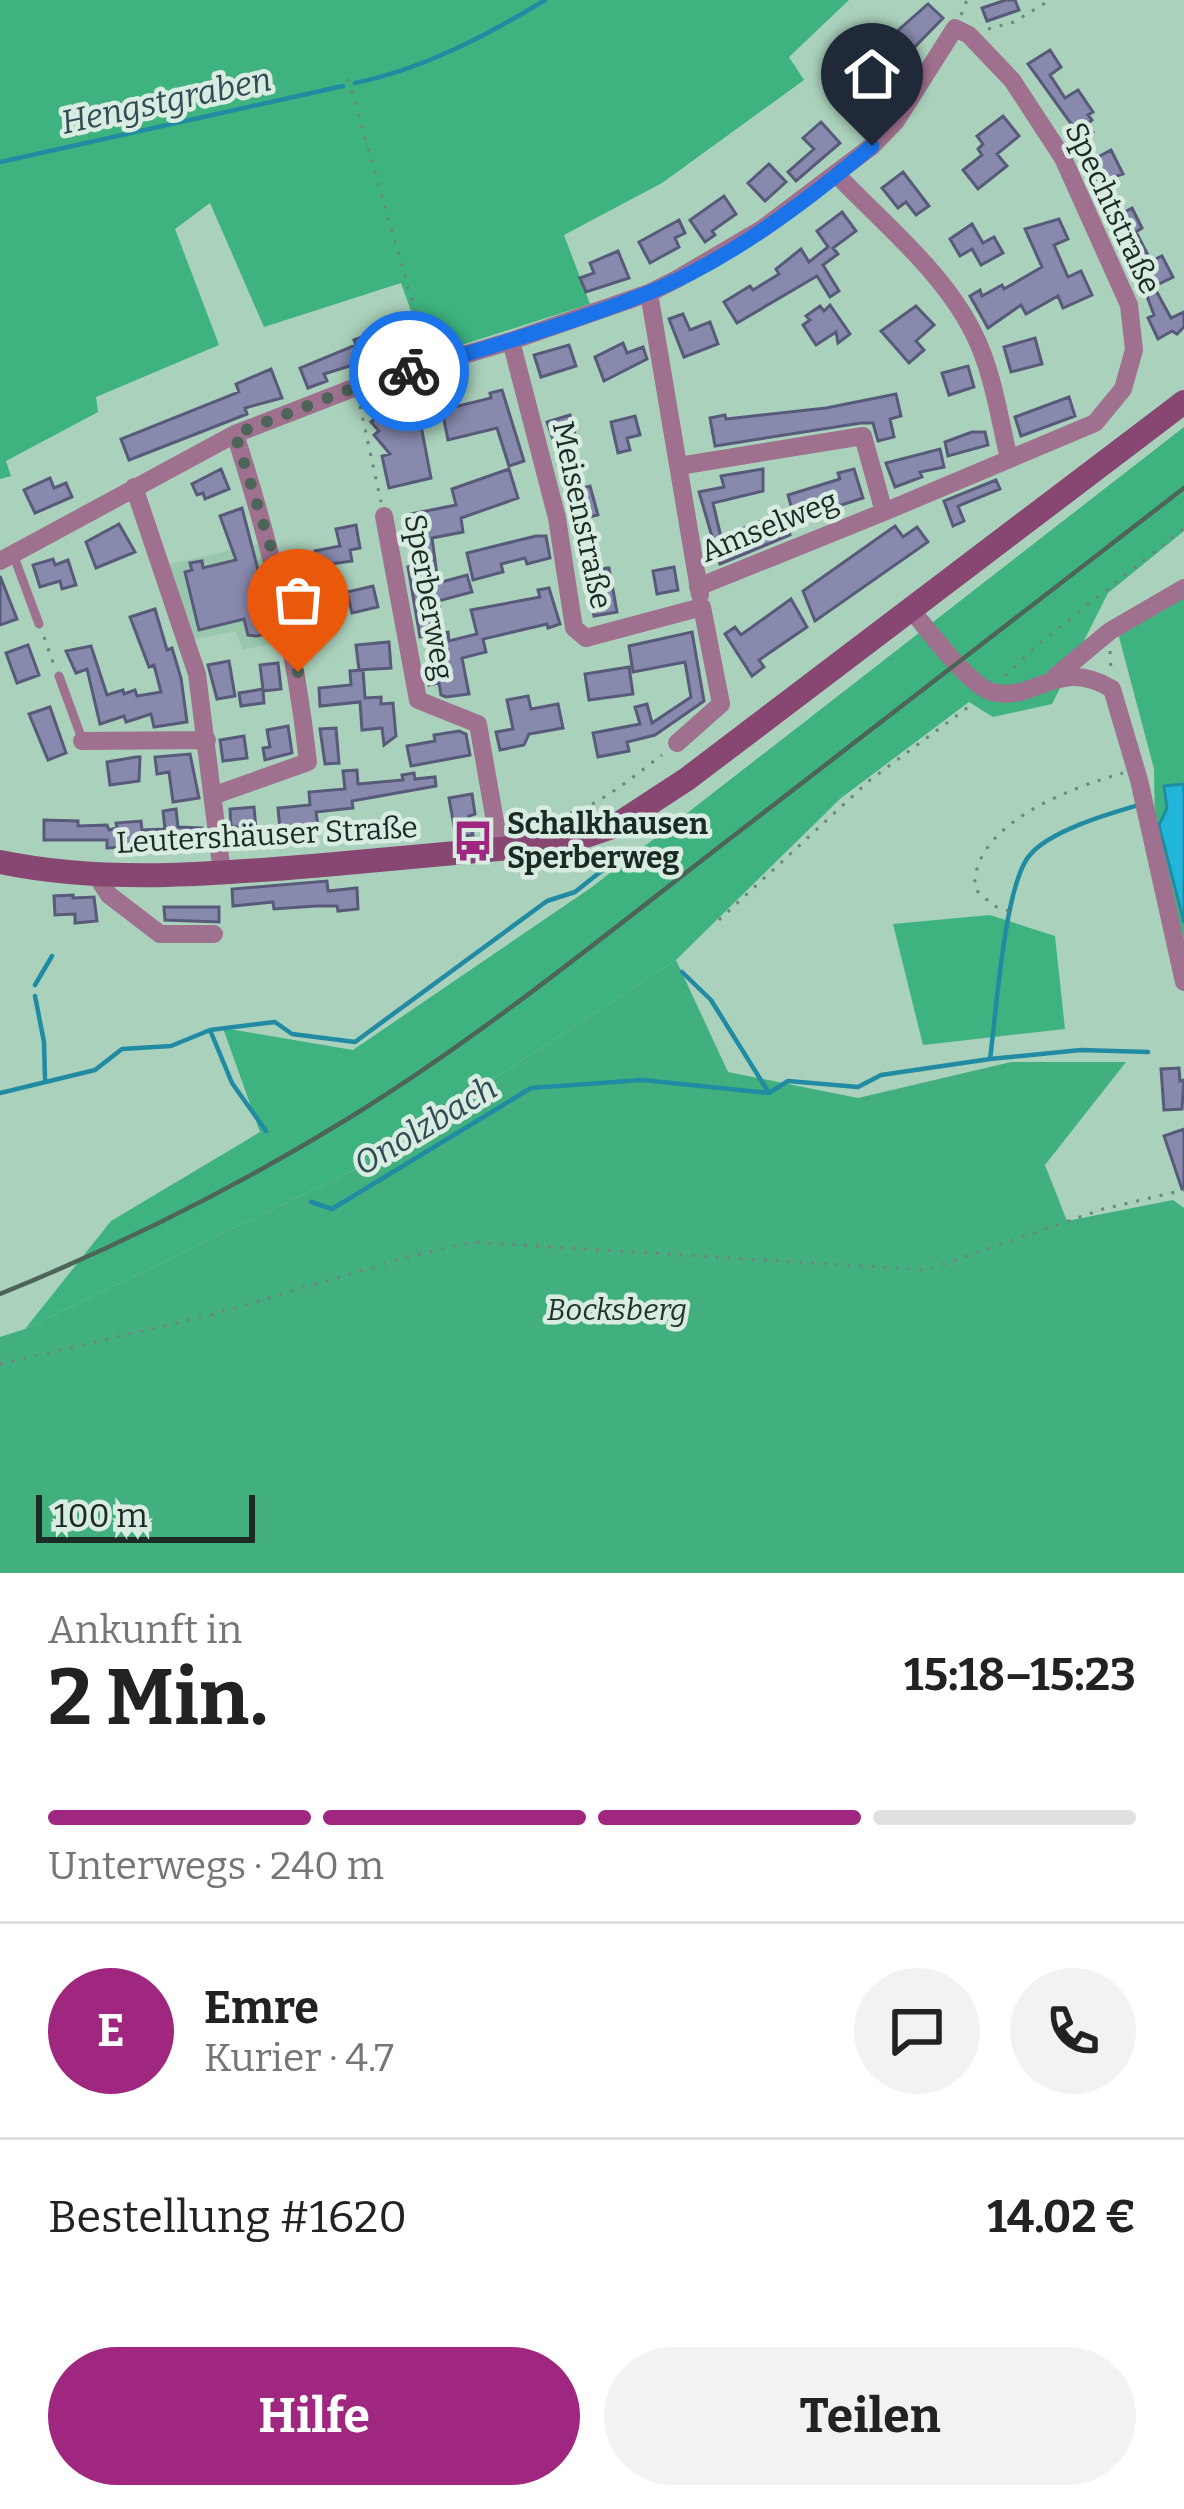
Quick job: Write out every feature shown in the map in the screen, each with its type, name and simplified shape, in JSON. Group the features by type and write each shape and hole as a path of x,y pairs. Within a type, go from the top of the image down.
{"main road":[{"name":"Leutershäuser Straße","path":"0,862 96,875 222,874 565,843 615,826 911,610 1184,402"}],"street":[{"path":"7,558 235,434 356,387 511,341 649,292 762,229 837,175 896,121 962,31"},
{"name":"Spechtstraße","path":"884,512 1095,423 1123,389 1135,350 1129,305 1063,158 1012,80 962,31"},
{"path":"837,175 937,280 971,328 986,362 1009,459"},
{"path":"649,292 721,704 677,742"},
{"name":"Meisenstraße","path":"511,341 557,518 574,628 586,638 702,607"},
{"path":"215,795 308,762 298,672 271,548 235,434"},
{"name":"Amselweg","path":"679,466 863,436 884,512 698,587"},
{"path":"134,487 197,674 222,874"},
{"name":"Sperberweg","path":"384,516 418,700 478,724 500,850"},
{"path":"1052,679 1110,631 1184,588"},
{"path":"911,610 989,692 1014,692 1076,676 1112,689 1138,775 1184,982"},
{"path":"82,741 207,740"},
{"name":"Leutershäuser Straße","path":"96,875 109,895 160,934 214,934"}],"lane":[{"path":"7,558 39,625"},
{"path":"58,676 82,741"}],"path":[{"path":"962,31 1014,22 1050,0"},
{"path":"348,79 422,334 418,368"},
{"name":"Sperberweg","path":"356,387 384,516"},
{"path":"719,920 870,780 989,692 1041,642 1184,528"},
{"path":"39,625 58,676"},
{"path":"1110,631 1112,689"},
{"path":"532,847 533,830 544,818 572,813 622,786 677,742"},
{"path":"1009,911 994,906 974,889 974,877 998,833 1034,808 1086,784 1138,775"},
{"path":"0,1364 220,1313 471,1242 927,1270 1103,1209 1184,1190"}],"shaded area":[{"path":"262,543 285,640 243,650 235,631 191,640 166,565"}],"green space":[{"path":"0,0 849,0 789,57 804,80 662,183 564,235 590,304 427,356 401,283 264,327 210,203 175,229 219,345 96,397 98,412 6,461 11,476 0,479"},
{"path":"1184,427 1184,531 1108,593 1052,704 993,717 969,702 841,798 676,960 354,1170 25,1329 111,1221 260,1132 223,1028 353,1050 592,887"},
{"path":"1184,595 1184,940 1155,829 1154,769 1118,633"},
{"path":"990,915 1055,936 1065,1029 923,1045 893,924"},
{"name":"Bocksberg","path":"676,960 728,1072 858,1098 1011,1062 1126,1062 1045,1165 1067,1221 1173,1200 1184,1208 1184,1573 0,1573 0,1337 354,1170"}],"water":[{"path":"1184,784 1184,923 1159,825 1167,808 1164,786"}],"building":[{"path":"1015,0 1019,10 987,21 982,8"},
{"path":"928,4 943,18 906,56 912,62 874,102 856,85 890,48 885,42"},
{"path":"1050,50 1061,67 1050,75 1065,98 1078,90 1093,112 1087,124 1093,132 1082,139 1028,64"},
{"path":"1003,116 1019,136 997,154 1007,166 978,189 963,170 982,155 978,149 983,144 977,136"},
{"path":"821,122 840,143 796,181 788,172 814,149 803,138"},
{"path":"1111,150 1123,174 1097,183 1087,163"},
{"path":"769,164 786,182 765,201 748,183"},
{"path":"903,172 929,206 916,215 906,202 898,208 882,188"},
{"path":"724,196 736,214 705,242 690,220"},
{"path":"1132,208 1142,228 1136,232 1151,261 1162,256 1173,277 1145,291 1110,220"},
{"path":"842,212 856,231 833,248 838,254 823,265 839,291 830,297 817,276 737,323 724,302 779,274 776,269 801,249 809,262 828,247 817,231"},
{"path":"1059,219 1068,239 1054,245 1068,277 1081,271 1092,295 1063,308 1058,296 1026,314 1021,305 988,328 970,296 980,290 982,296 1002,285 1004,289 1042,267 1025,229"},
{"path":"679,220 685,233 675,238 679,247 650,263 639,242"},
{"path":"972,224 983,243 994,237 1003,253 981,265 972,249 960,256 950,239"},
{"path":"618,251 629,278 586,292 580,278 594,273 590,263"},
{"path":"1154,287 1171,318 1184,312 1184,327 1177,334 1172,331 1158,339 1148,318 1154,315 1145,291"},
{"path":"830,305 850,334 838,343 836,332 816,345 803,325 810,320 806,316"},
{"path":"916,306 934,325 916,341 924,350 909,363 881,331"},
{"path":"683,314 690,330 710,322 718,344 684,357 669,319"},
{"path":"379,331 388,354 324,374 327,381 308,388 300,368"},
{"path":"1035,338 1042,364 1011,372 1004,347"},
{"path":"623,343 627,353 643,347 647,359 604,381 595,357"},
{"path":"569,345 576,366 541,377 534,355"},
{"path":"968,366 974,387 949,395 942,373"},
{"path":"271,369 282,398 245,408 247,414 129,460 121,439 239,392 236,384"},
{"path":"454,373 458,384 412,402 405,387"},
{"path":"502,390 524,461 509,466 497,428 448,440 442,410 491,398 490,393"},
{"path":"896,394 901,416 890,419 894,437 878,441 873,423 861,423 715,446 710,418 826,408"},
{"path":"1069,397 1075,416 1021,436 1015,417"},
{"path":"389,407 393,421 419,415 431,478 389,488 382,456 390,454 374,435 379,431 371,422"},
{"path":"570,415 575,435 569,436 583,488 590,486 598,515 589,517 599,569 609,568 617,612 594,616 571,491 547,422"},
{"path":"635,416 640,435 627,438 630,450 618,453 611,422"},
{"path":"985,432 988,445 948,456 945,442"},
{"path":"940,449 944,467 920,472 922,477 895,487 886,463"},
{"path":"221,469 229,489 205,499 203,493 197,495 192,484"},
{"path":"509,469 518,498 461,518 463,532 432,538 438,583 467,575 472,592 438,601 444,633 448,632 449,641 477,634 471,610 540,597 538,590 549,588 560,624 483,639 486,652 462,658 469,694 446,697 439,683 429,685 426,670 435,668 429,635 420,637 408,567 422,564 411,514 456,505 452,489"},
{"path":"763,469 763,491 713,503 721,537 792,509 788,495 840,479 838,473 854,469 863,498 786,523 790,535 720,564 699,492 724,487 721,476"},
{"path":"50,478 54,488 66,483 72,497 35,513 24,490"},
{"path":"996,480 1000,489 958,506 964,521 953,526 944,501"},
{"path":"242,508 274,632 248,635 244,619 199,630 185,572 192,570 190,563 202,561 203,568 236,560 220,516"},
{"path":"119,524 135,552 96,568 86,542"},
{"path":"356,525 360,548 350,550 352,561 317,566 315,551 340,546 336,529"},
{"path":"895,526 903,537 917,527 928,542 815,621 803,591"},
{"path":"546,536 550,558 501,564 503,572 473,580 467,553"},
{"path":"53,559 55,565 68,560 76,585 62,589 60,581 40,587 33,565"},
{"path":"674,567 678,590 657,594 653,571"},
{"path":"0,576 17,619 0,625"},
{"path":"373,586 378,607 352,613 347,592"},
{"path":"320,597 324,617 301,622 296,602"},
{"path":"791,599 807,627 759,660 764,667 752,676 725,634 735,627 741,635"},
{"path":"155,609 181,678 187,722 154,727 151,714 100,724 87,669 76,673 66,651 91,646 107,695 123,690 124,694 135,690 137,696 161,692 154,665 149,667 130,617"},
{"path":"692,632 704,701 655,735 627,742 629,751 598,757 593,733 640,724 635,707 647,704 652,723 691,697 685,662 633,672 629,646"},
{"path":"389,642 391,668 359,670 356,645"},
{"path":"28,645 39,675 17,683 6,653"},
{"path":"229,661 235,696 217,699 208,665"},
{"path":"278,663 281,689 263,691 264,703 241,706 239,693 263,689 260,665"},
{"path":"629,667 633,694 589,700 585,674"},
{"path":"363,670 365,698 381,697 381,704 393,703 396,736 384,745 382,728 362,730 360,702 320,706 319,688 351,685 350,671"},
{"path":"528,696 531,709 558,704 563,728 529,734 524,745 500,750 496,732 513,729 507,700"},
{"path":"50,707 66,753 48,760 29,714"},
{"path":"288,726 292,753 265,760 263,748 270,747 267,730"},
{"path":"336,728 339,763 325,764 320,729"},
{"path":"459,731 466,734 470,755 411,766 407,746"},
{"path":"244,736 247,758 223,761 220,740"},
{"path":"190,754 199,798 173,802 169,772 157,774 155,757"},
{"path":"140,757 139,781 110,785 107,762"},
{"path":"357,770 358,784 403,780 402,775 414,773 415,779 435,777 436,786 352,801 353,808 316,812 318,826 280,829 278,808 310,805 309,792 345,789 343,771"},
{"path":"472,794 473,835 456,837 449,798"},
{"path":"254,807 256,829 231,827 230,809"},
{"path":"176,809 178,827 202,828 203,847 107,848 107,840 44,840 44,820 107,825 109,830 117,828 116,823 141,821 142,830 165,829 163,811"},
{"path":"327,881 328,891 357,888 358,909 274,909 273,902 233,906 232,889"},
{"path":"54,896 94,897 97,921 75,923 75,914 55,915"},
{"path":"164,907 219,907 219,922 165,920"},
{"path":"1179,1068 1180,1081 1184,1080 1182,1109 1164,1110 1161,1069"},
{"path":"1184,1129 1184,1189 1182,1189 1164,1136"}],"waterway":[{"name":"Hengstgraben","path":"355,83 453,50 545,0"},
{"name":"Hengstgraben","path":"0,162 343,86"},
{"name":"Onolzbach","path":"990,1059 1007,923 1029,856 1064,831 1139,805"},
{"path":"210,1030 275,1022 292,1034 355,1042 547,901 575,892 619,857"},
{"path":"35,985 52,956"},
{"path":"682,972 711,1000 769,1093"},
{"path":"35,996 45,1079"},
{"name":"Onolzbach","path":"0,1093 95,1070 122,1049 171,1046 210,1030 232,1083 266,1131"},
{"name":"Onolzbach","path":"311,1202 332,1209 531,1088 642,1080 769,1093 788,1081 858,1087 881,1075 990,1059 1081,1050 1148,1052"}],"railway":[{"path":"0,1294 221,1191 401,1085 550,978 1184,488"}],"way so far":[{"path":"298,672 271,548 235,434 409,371"}],"place":[{"name":"Schalkhausen Sperberweg","path":"473,841"}],"route":[{"path":"409,371 511,341 677,279 762,229 872,146"}]}
